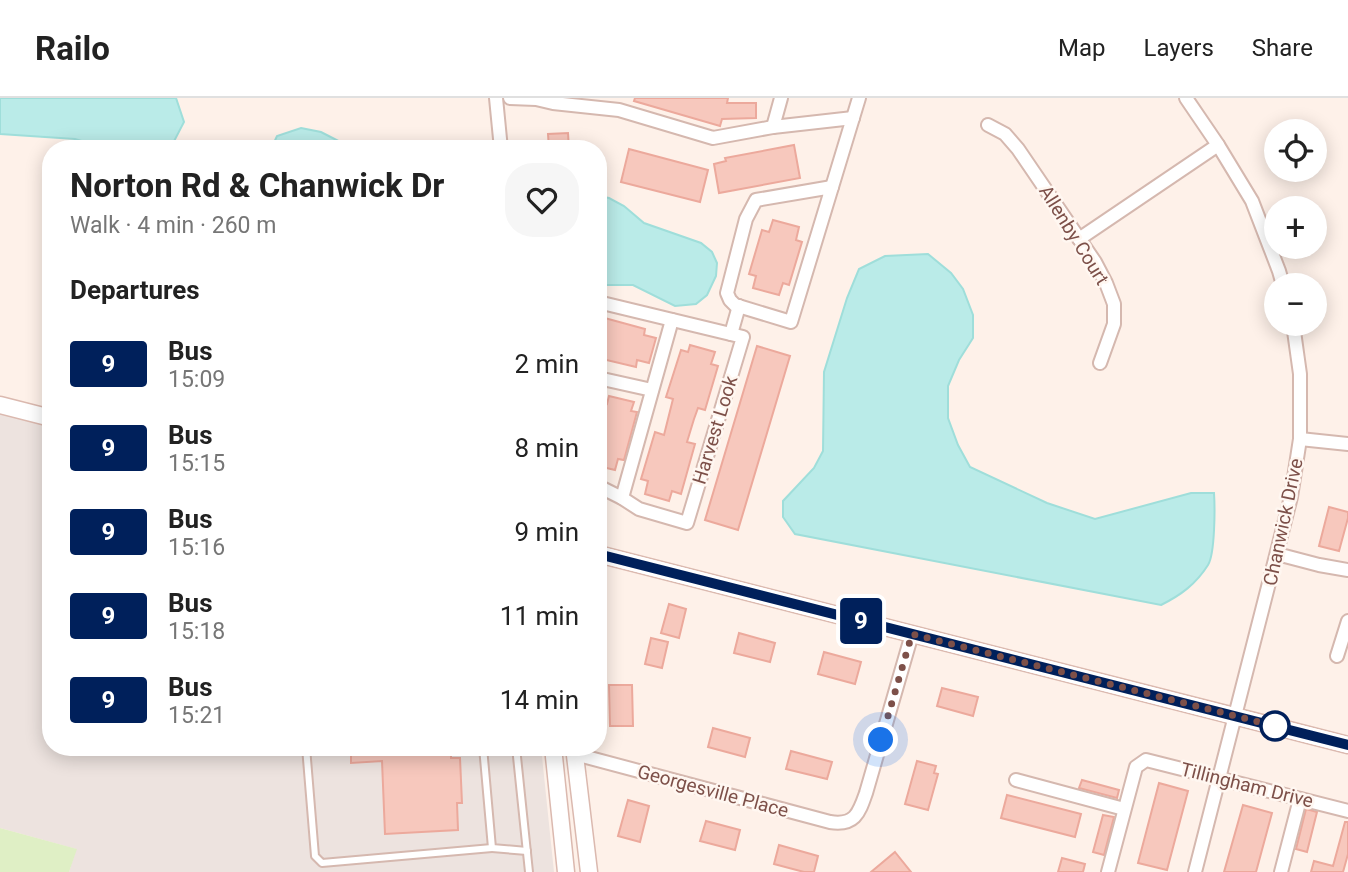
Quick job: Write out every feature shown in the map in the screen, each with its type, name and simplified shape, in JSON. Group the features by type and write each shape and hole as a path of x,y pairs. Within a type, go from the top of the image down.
{"main road":[{"path":"0,405 42,416"},
{"path":"607,556 1348,745"},
{"path":"554,756 566,872"},
{"path":"576,756 589,872"}],"street":[{"path":"496,98 500,140"},
{"path":"510,98 620,104 713,138 773,127 853,118"},
{"path":"773,127 781,98"},
{"path":"832,187 756,200 746,219 727,293 730,300 739,306 791,322 853,118 859,98"},
{"path":"1186,98 1252,201 1279,273"},
{"name":"Allenby Court","path":"988,125 1005,134 1018,149 1095,262 1106,283 1114,304 1114,324 1100,363"},
{"path":"1079,239 1218,145"},
{"path":"607,304 737,335"},
{"name":"Harvest Look","path":"622,498 639,509 687,523 737,335 739,306"},
{"path":"607,490 622,498 672,320"},
{"name":"Chanwick Drive","path":"1195,872 1291,497 1300,439 1300,373 1295,336"},
{"path":"607,380 652,390"},
{"path":"1300,439 1348,444"},
{"path":"1277,554 1348,570"},
{"path":"1337,656 1348,621"},
{"name":"Georgesville Place","path":"593,756 841,824 857,816 866,793 912,634"},
{"name":"Tillingham Drive","path":"1124,809 1136,767 1146,760 1348,811"},
{"path":"1016,780 1124,809 1108,872"},
{"path":"1281,872 1300,799"}],"lane":[{"path":"307,756 315,856 322,863 492,848 527,851"},
{"path":"484,756 492,848"},
{"path":"517,756 529,872"}],"shaded area":[{"path":"0,414 42,422 42,756 542,756 554,872 69,872 76,849 0,828"}],"green space":[{"path":"0,828 77,849 69,872 0,872"}],"water":[{"path":"0,98 176,98 184,122 175,140 78,140 0,134"},
{"path":"301,128 321,132 337,140 275,140 277,136"},
{"path":"607,198 624,206 644,223 701,243 712,252 717,263 716,276 707,295 696,304 675,306 633,285 607,285"},
{"path":"928,254 951,273 963,289 973,315 973,338 959,360 948,386 948,418 970,467 1047,503 1095,519 1191,493 1214,493 1214,530 1210,559 1198,578 1181,593 1161,605 795,534 783,517 783,501 814,468 823,451 824,372 859,269 885,256"}],"building":[{"path":"635,98 728,98 727,103 756,103 756,118 722,119 720,126 634,101"},
{"path":"568,133 568,140 548,140 548,134"},
{"path":"794,145 800,178 719,193 714,164 726,161 725,158"},
{"path":"629,149 708,170 700,202 621,182"},
{"path":"773,220 799,227 796,240 802,242 789,285 783,283 779,295 753,288 756,276 749,274 762,230 769,232"},
{"path":"607,319 645,329 644,335 656,338 649,363 637,360 636,367 607,360"},
{"path":"690,345 715,352 711,364 718,366 705,410 698,408 687,442 695,444 681,494 672,491 669,501 645,494 648,481 641,479 655,432 664,435 673,399 666,397 681,350 688,352"},
{"path":"757,346 790,356 738,530 705,520"},
{"path":"609,396 634,402 631,411 637,412 624,460 618,459 615,470 607,468"},
{"path":"1329,507 1348,512 1339,551 1319,546"},
{"path":"669,604 686,609 679,638 661,633"},
{"path":"739,633 775,643 770,662 734,653"},
{"path":"651,638 668,642 662,668 645,664"},
{"path":"824,652 861,662 855,684 818,674"},
{"path":"609,685 632,685 633,726 610,726"},
{"path":"942,688 978,697 973,716 937,706"},
{"path":"713,728 750,738 745,757 708,747"},
{"path":"791,751 832,762 827,779 786,769"},
{"path":"351,756 460,758 462,803 457,803 458,830 385,834 382,761 351,763"},
{"path":"917,761 936,766 934,773 938,774 928,810 905,804"},
{"path":"1082,780 1119,790 1117,798 1079,788"},
{"path":"1159,783 1188,791 1167,870 1138,863"},
{"path":"1007,795 1081,814 1075,837 1001,818"},
{"path":"628,800 649,806 640,842 618,836"},
{"path":"1243,805 1272,813 1256,872 1224,872"},
{"path":"1306,809 1317,812 1307,852 1296,849"},
{"path":"1103,815 1114,817 1104,855 1093,852"},
{"path":"706,821 740,830 735,850 700,841"},
{"path":"1345,822 1348,822 1348,854 1343,872 1311,872 1314,861 1333,866"},
{"path":"779,845 818,856 814,872 774,864"},
{"path":"895,852 911,872 871,872"},
{"path":"1062,858 1085,864 1083,872 1058,872"}],"bus line":[{"name":"9","path":"607,556 1348,745"}],"route":[{"path":"881,740 912,634 1275,726"}]}
